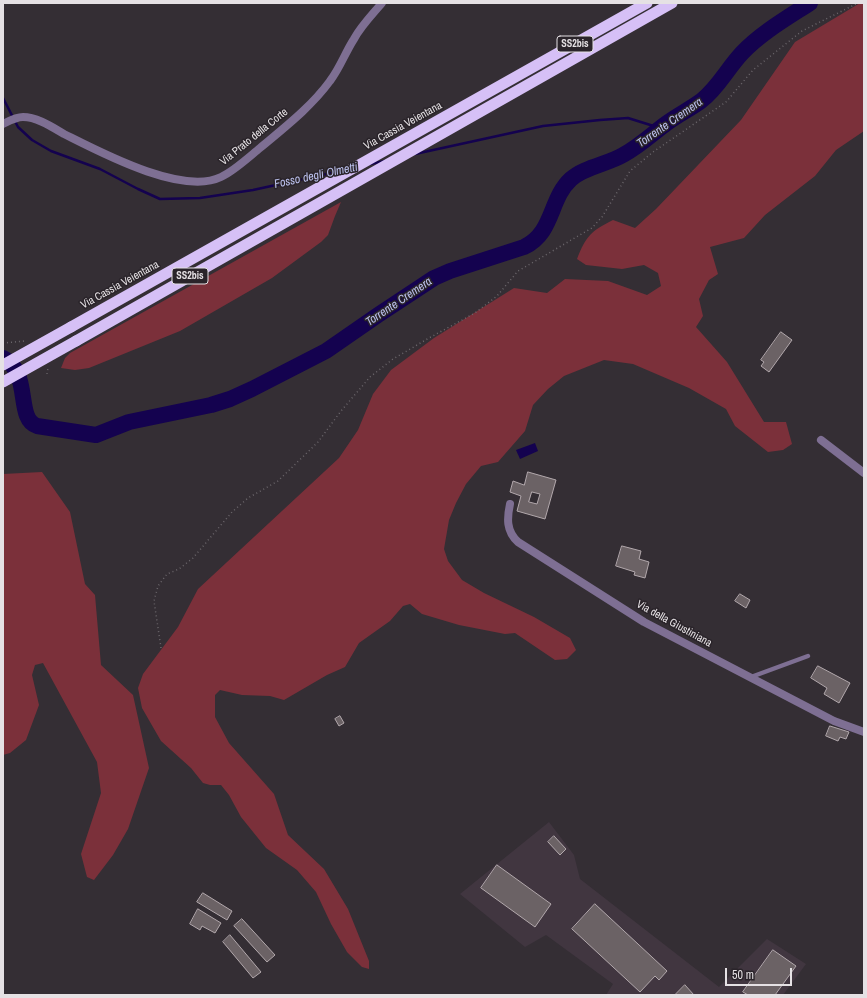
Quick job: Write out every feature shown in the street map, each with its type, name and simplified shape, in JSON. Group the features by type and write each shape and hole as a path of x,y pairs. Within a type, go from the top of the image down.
{"highway":[{"name":"Via Cassia Veientana","path":"3,365 647,3"},
{"name":"SS2bis","path":"3,382 672,3"}],"street":[{"name":"Via Prato della Corte","path":"5,123 18,117 28,117 103,153 139,168 177,180 194,181 218,178 226,174 258,149 299,115 315,98 336,73 354,38 382,3"},
{"path":"821,440 864,473"},
{"name":"Via della Giustiniana","path":"510,504 507,518 509,528 518,542 644,622 834,721 864,732"}],"lane":[{"path":"750,677 808,656"}],"path":[{"path":"161,648 154,602 158,586 167,574 179,569 193,558 232,512 248,498 278,481 318,442 341,411 370,377 393,359 475,313 497,296 518,271 592,228 602,217 630,171 653,152 726,102 753,70 802,31 858,3"}],"shaded area":[{"path":"860,3 864,3 864,131 836,150 815,176 765,215 744,238 710,247 718,274 709,280 699,299 703,316 696,327 727,362 764,422 786,422 792,444 783,450 768,452 735,426 726,409 689,388 633,364 604,360 564,376 548,389 533,405 525,431 498,462 481,466 466,484 449,520 444,549 448,561 462,580 484,593 534,617 570,638 576,650 567,659 555,660 515,633 505,634 459,625 422,614 410,604 403,606 390,621 359,643 345,667 327,675 284,700 270,696 242,695 220,690 215,695 215,717 229,743 274,794 288,835 324,869 348,909 369,961 369,969 362,967 347,952 331,924 316,892 297,870 266,848 241,817 229,795 221,785 210,785 203,783 191,768 161,741 142,708 138,688 143,674 178,627 198,589 339,458 358,430 373,394 391,370 434,338 514,288 547,293 565,279 608,281 647,295 661,286 658,273 644,265 622,269 586,265 577,259 583,245 590,235 613,220 635,228 656,209 741,120 795,42"},
{"path":"341,202 328,235 321,242 272,278 180,331 89,368 75,370 61,368 65,358 70,353"},
{"path":"535,443 538,451 520,459 516,450"},
{"path":"42,472 70,512 85,584 95,595 101,665 133,695 149,768 128,829 113,855 94,880 87,877 81,854 101,793 97,762 43,663 35,665 32,675 39,705 26,740 10,753 3,755 3,474"},
{"path":"549,822 574,855 580,879 719,987 767,939 806,964 783,995 606,995 613,984 546,935 525,947 460,894"}],"building":[{"path":"781,332 792,340 769,372 761,366 764,362 761,360"},
{"path":"528,472 556,480 545,519 517,511 521,496 510,492 513,481 524,485","holes":["532,492 540,494 537,504 529,502"]},
{"path":"622,546 641,551 639,559 649,562 645,578 634,575 635,572 616,566"},
{"path":"740,594 750,600 746,608 735,601"},
{"path":"818,666 850,683 839,703 824,694 827,688 811,678"},
{"path":"340,716 344,723 339,726 335,719"},
{"path":"830,726 849,732 846,739 840,737 838,741 826,736"},
{"path":"554,836 566,849 560,855 548,842"},
{"path":"497,865 551,904 535,927 481,888"},
{"path":"203,893 232,911 227,920 197,902"},
{"path":"595,904 667,971 659,980 655,976 640,992 572,929"},
{"path":"198,909 221,923 215,933 202,926 200,930 190,924"},
{"path":"242,919 275,955 267,962 234,926"},
{"path":"230,935 261,972 253,978 223,942"},
{"path":"773,950 796,966 775,995 748,995 743,992"},
{"path":"685,985 694,995 675,995"}],"waterway":[{"name":"Torrente Cremera","path":"3,358 12,365 17,374 21,384 26,414 30,422 37,426 96,435 129,422 211,405 230,399 326,351 434,278 450,271 524,247 534,241 546,225 559,196 571,179 582,171 617,158 641,144 667,123 701,101 707,96 749,46 774,26 810,3"},
{"name":"Fosso degli Olmetti","path":"3,98 18,127 32,140 51,151 100,169 160,199 200,198 253,190 340,171"},
{"name":"Fosso degli Olmetti","path":"415,154 543,126 628,118 660,128"},
{"name":"Fosso degli Olmetti","path":"370,164 385,161"}]}
